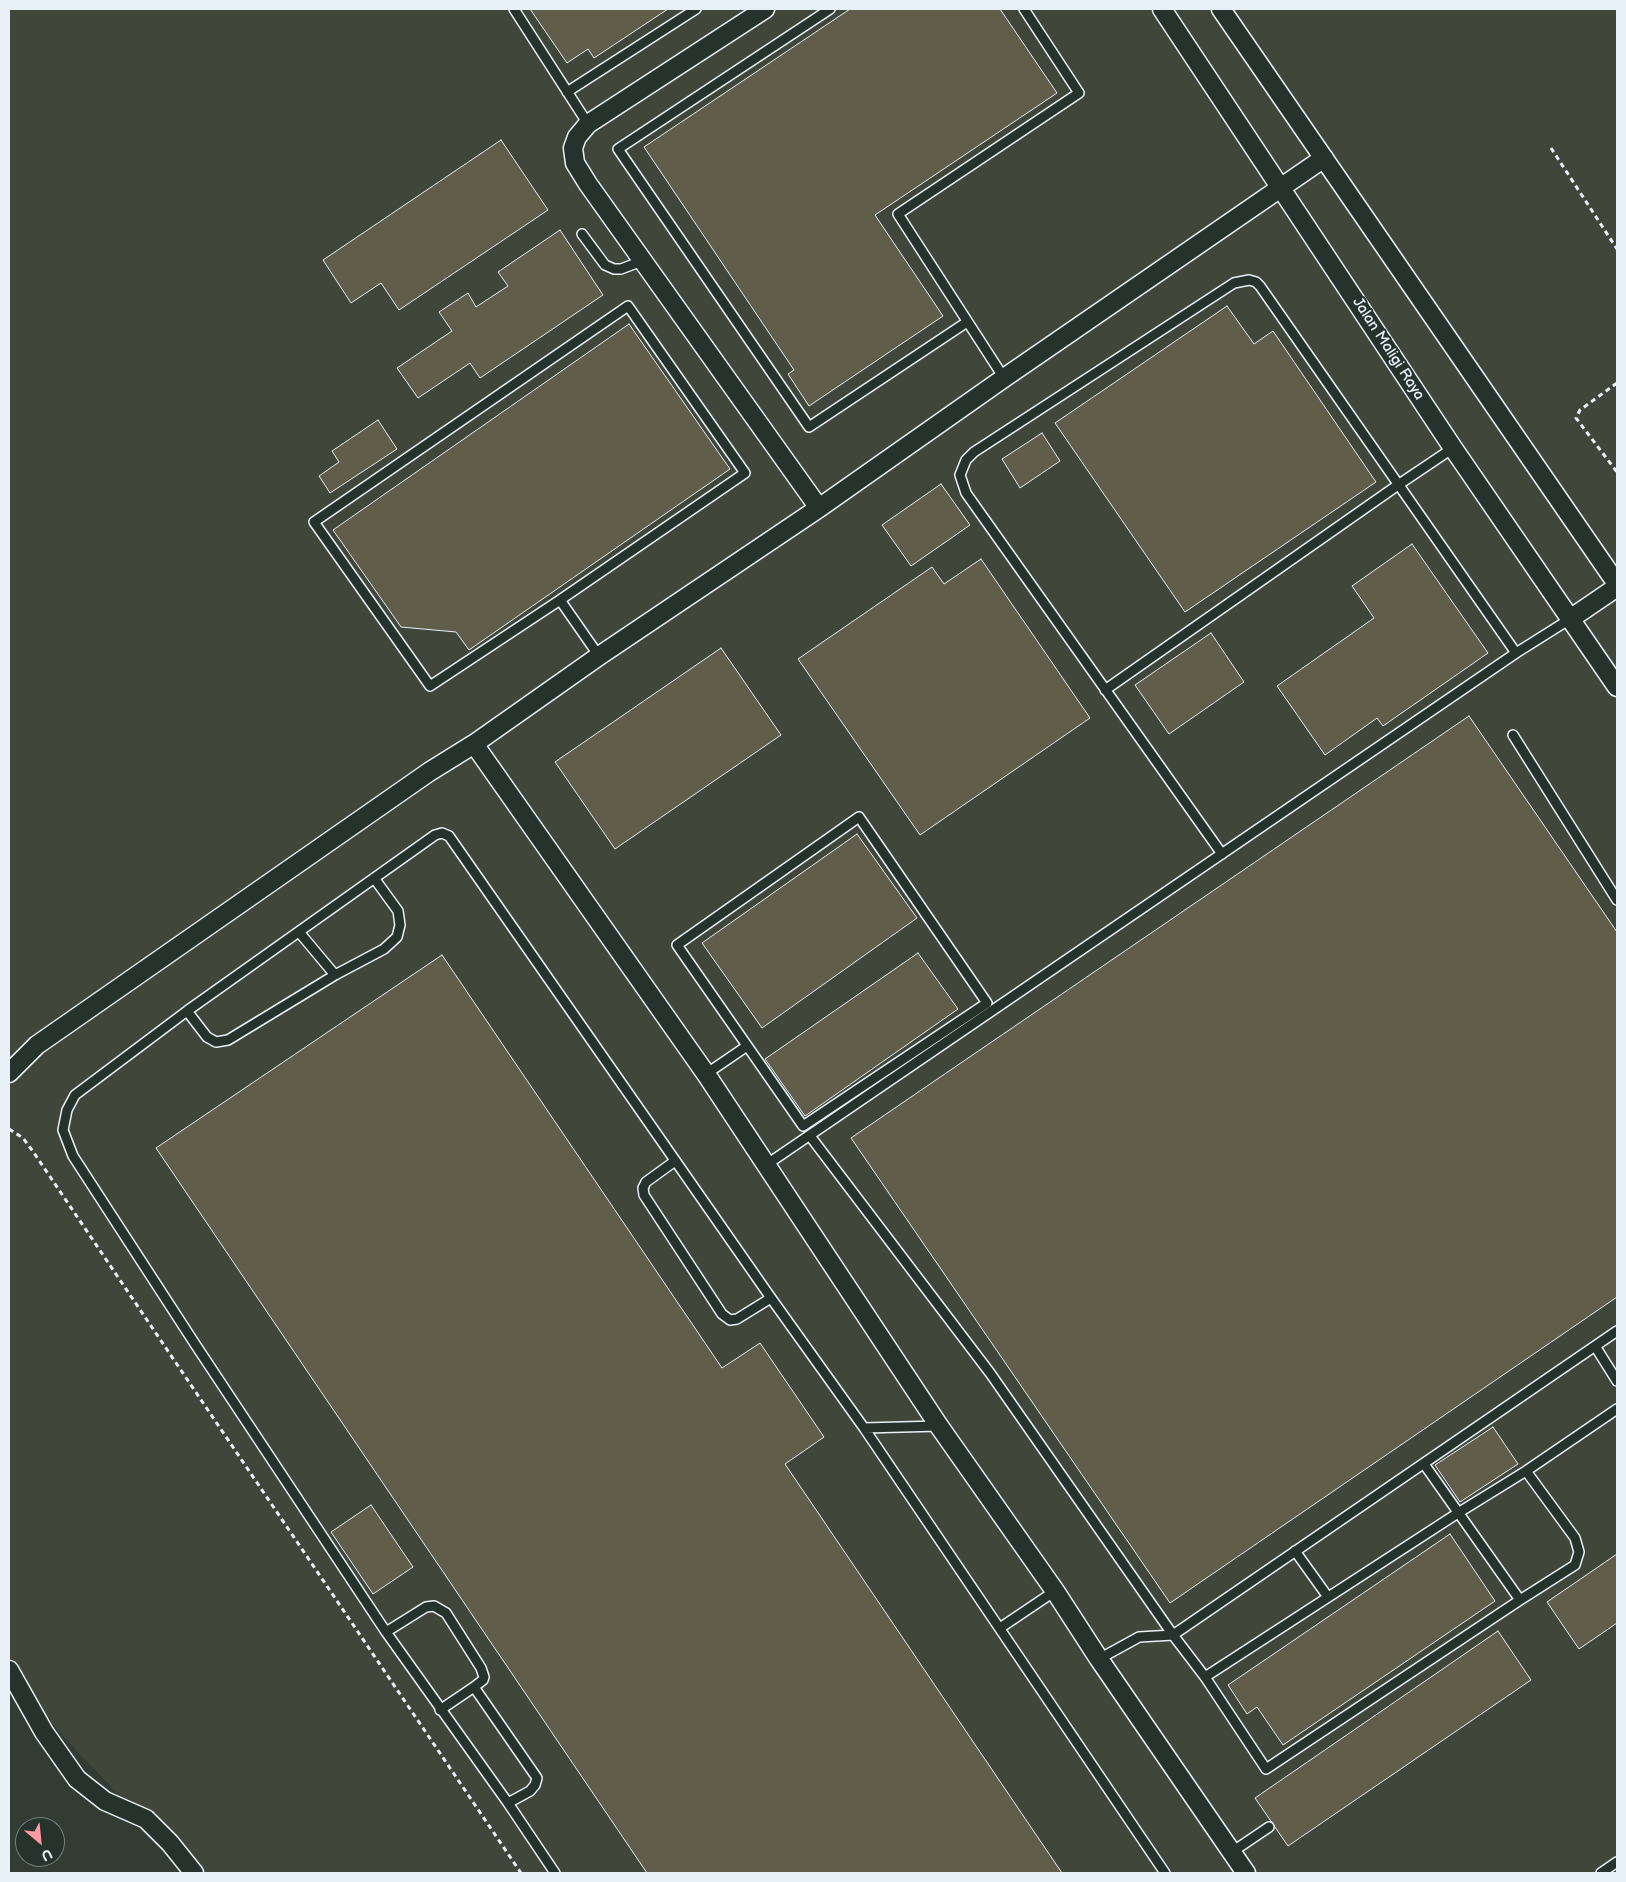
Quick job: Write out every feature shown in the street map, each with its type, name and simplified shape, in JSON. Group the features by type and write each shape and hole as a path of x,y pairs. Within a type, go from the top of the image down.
{"street":[{"path":"765,9 588,124 576,136 573,148 575,163 588,184 819,508"},
{"name":"Jalan Maligi Raya","path":"1162,9 1454,448 1617,687"},
{"path":"1221,9 1617,586 1570,619"},
{"path":"9,1073 37,1045 429,772 474,744 599,656 819,508 1324,158"},
{"path":"474,744 706,1074 939,1426 1055,1591 1099,1659 1246,1873"},
{"path":"9,1670 44,1732 77,1779 105,1801 146,1819 170,1842 194,1873"}],"lane":[{"path":"514,9 588,124"},
{"path":"567,92 696,9"},
{"path":"830,9 618,149 809,427 967,322"},
{"path":"1004,378 898,214 1079,93 1024,9"},
{"path":"582,234 605,265 614,269 621,269 642,261"},
{"path":"1222,854 966,494 960,475 966,460 974,452 1234,284 1249,280 1260,286 1516,653"},
{"path":"628,306 745,473 560,600 430,686 314,522 628,306"},
{"path":"1105,690 1398,485 1454,448"},
{"path":"560,600 599,656"},
{"path":"766,1165 1516,653 1570,619"},
{"path":"1513,735 1617,900"},
{"path":"859,818 987,1003 803,1126 747,1046 677,945 859,818"},
{"path":"555,1873 508,1803 386,1632 195,1344 67,1144 63,1130 67,1110 75,1095 187,1011 435,835 442,833 449,836 771,1298 864,1428 1165,1873"},
{"path":"187,1011 207,1037 216,1042 228,1040 335,975 384,948 397,937 400,925 398,911 374,878"},
{"path":"299,932 335,975"},
{"path":"706,1074 747,1046"},
{"path":"810,1136 990,1373 1173,1635 1205,1677 1266,1769 1575,1564 1579,1552 1575,1538 1526,1471"},
{"path":"675,1161 646,1182 643,1188 644,1195 722,1314 730,1320 737,1319 771,1298"},
{"path":"1099,1659 1139,1637 1173,1635 1617,1331"},
{"path":"1595,1346 1617,1381"},
{"path":"1205,1677 1526,1471 1617,1410"},
{"path":"864,1428 939,1426"},
{"path":"1424,1464 1520,1600"},
{"path":"1295,1551 1328,1597"},
{"path":"1000,1628 1055,1591"},
{"path":"386,1632 426,1607 434,1606 446,1614 483,1672 483,1680 440,1710"},
{"path":"474,1687 537,1778 536,1785 530,1791 508,1803"},
{"path":"1232,1852 1269,1827"},
{"path":"1601,1873 1617,1862"}],"path":[{"path":"1551,148 1617,250"},
{"path":"1617,383 1580,410 1576,418 1617,472"},
{"path":"9,1129 22,1138 32,1150 521,1873"}],"shaded area":[{"path":"9,9 1617,9 1617,1873 193,1873 58,1731 9,1660"}],"building":[{"path":"530,9 668,9 594,58 588,49 567,63"},
{"path":"850,9 1000,9 1057,93 875,215 943,316 809,406 788,374 794,370 644,147"},
{"path":"501,140 548,210 399,310 381,283 351,303 323,260"},
{"path":"560,230 603,295 480,378 470,363 418,398 397,368 452,331 439,312 468,293 476,307 508,286 498,272"},
{"path":"1227,306 1254,344 1273,331 1376,482 1185,612 1055,423"},
{"path":"629,324 730,469 469,650 456,632 401,627 333,530"},
{"path":"378,420 397,449 330,493 319,476 339,462 332,451"},
{"path":"1042,433 1060,461 1020,488 1002,459"},
{"path":"941,484 970,525 911,566 882,525"},
{"path":"1412,544 1488,653 1383,726 1377,718 1325,755 1277,686 1374,618 1352,586"},
{"path":"981,559 1090,718 920,835 798,659 932,567 944,584"},
{"path":"1211,633 1244,682 1169,734 1135,685"},
{"path":"721,648 781,735 615,849 555,762"},
{"path":"1469,716 1617,932 1617,1297 1170,1603 851,1138"},
{"path":"857,834 917,918 762,1028 702,943"},
{"path":"918,953 958,1009 805,1116 765,1059"},
{"path":"442,955 722,1368 760,1343 824,1437 785,1464 1062,1873 647,1873 156,1148"},
{"path":"1493,1427 1518,1464 1460,1502 1435,1465"},
{"path":"371,1505 413,1567 373,1594 331,1532"},
{"path":"1450,1534 1495,1601 1283,1745 1257,1707 1247,1714 1228,1685"},
{"path":"1617,1554 1617,1623 1579,1649 1547,1602"},
{"path":"1498,1631 1531,1680 1288,1846 1255,1798"}]}
